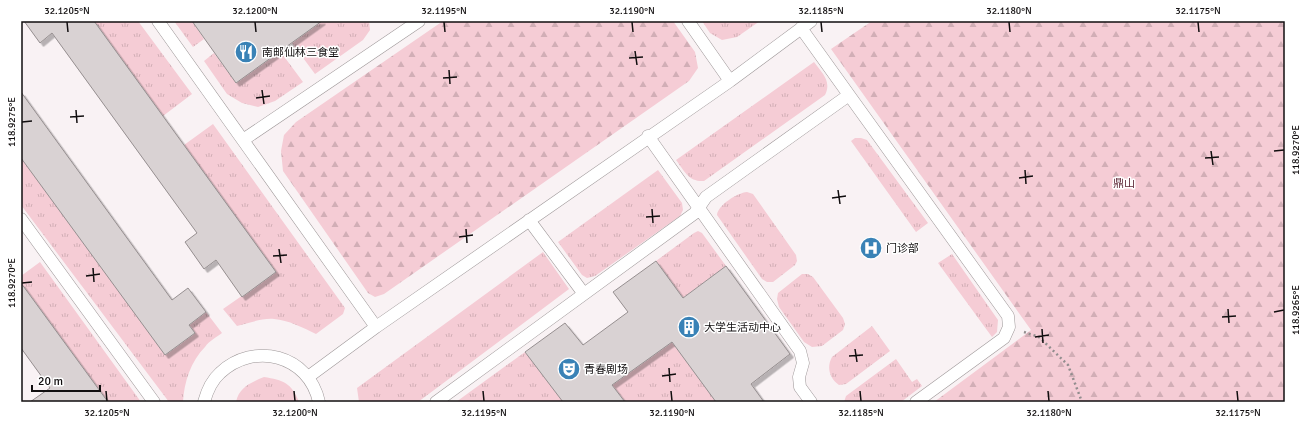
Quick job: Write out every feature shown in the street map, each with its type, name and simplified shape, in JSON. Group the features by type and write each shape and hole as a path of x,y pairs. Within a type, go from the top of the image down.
{"lane":[{"path":"158,21 376,327"},
{"path":"243,140 419,21"},
{"path":"688,21 730,81"},
{"path":"308,377 376,327 648,136 730,81 806,25 849,95 1008,316 1009,327 1004,338 916,402"},
{"path":"436,402 695,213 706,197 849,95"},
{"path":"648,136 800,351 803,363 798,377 800,387 811,402"},
{"path":"21,219 154,402"},
{"path":"529,220 584,294"},
{"path":"204,402 209,387 219,373 232,363 247,356 264,355 281,358 296,366 308,377 317,394 319,402"}],"path":[{"path":"1009,327 1039,337 1068,365 1082,402"}],"green space":[{"path":"94,21 138,21 192,94 163,116"},
{"path":"174,21 192,21 204,39 193,47"},
{"path":"322,21 369,21 370,30 363,40 315,74 292,43"},
{"path":"443,21 673,21 695,52 698,68 689,81 384,294 375,297 368,293 283,171 281,151 284,135 296,122"},
{"path":"702,21 760,21 737,37 722,40 710,33"},
{"name":"鼎山","path":"872,21 1285,21 1285,402 934,402 1031,330 831,49"},
{"path":"280,51 303,82 275,101 258,107 242,103 227,94 204,61 214,53 236,83"},
{"path":"814,62 827,81 827,90 825,95 704,181 695,180 685,172 676,160"},
{"path":"213,124 345,308 343,314 316,334 290,323 274,319 260,320 237,326 223,309 276,272 184,145"},
{"path":"855,138 867,140 928,223 916,232 851,141"},
{"path":"21,158 165,355 195,333 189,325 206,312 222,333 209,343 192,365 185,387 183,402 169,402 21,205"},
{"path":"658,170 682,203 683,210 680,216 595,276 587,278 582,275 558,242"},
{"path":"747,192 753,194 796,255 797,261 795,265 773,282 767,282 762,279 717,215 721,207 729,200"},
{"path":"698,231 702,233 726,266 683,298 656,261"},
{"path":"543,252 569,289 418,402 359,402 357,388"},
{"path":"952,254 998,320 997,332 992,337 938,263"},
{"path":"40,262 141,402 108,402 21,283 21,276"},
{"path":"802,274 808,274 813,277 843,318 845,324 843,330 822,346 812,347 804,342 779,307 777,299 778,293"},
{"path":"872,326 890,351 846,384 839,385 833,380 829,369 832,357"},
{"path":"672,342 716,402 625,402 612,385"},
{"path":"525,352 563,402 456,402"},
{"path":"896,359 912,382 917,379 922,386 901,402 844,402 846,396"},
{"path":"264,377 282,381 293,390 299,402 236,402 240,392 243,389 251,383"}],"building":[{"path":"24,21 94,21 276,272 242,297 216,260 204,269 185,242 197,233 52,33 40,43"},
{"name":"南邮仙林三食堂","path":"192,21 322,21 236,83"},
{"path":"21,92 172,300 188,288 206,312 189,325 195,333 165,355 21,158"},
{"name":"大学生活动中心","path":"656,261 683,298 726,266 790,354 751,384 764,402 716,402 672,342 612,385 625,402 563,402 525,352 565,323 583,345 628,312 613,292"},
{"path":"21,283 108,402 30,402 50,388 21,348"}],"place":[{"name":"南邮仙林三食堂","path":"246,52"},
{"name":"门诊部","path":"871,248"},
{"name":"大学生活动中心","path":"689,327"},
{"name":"青春剧场","path":"569,369"}]}
